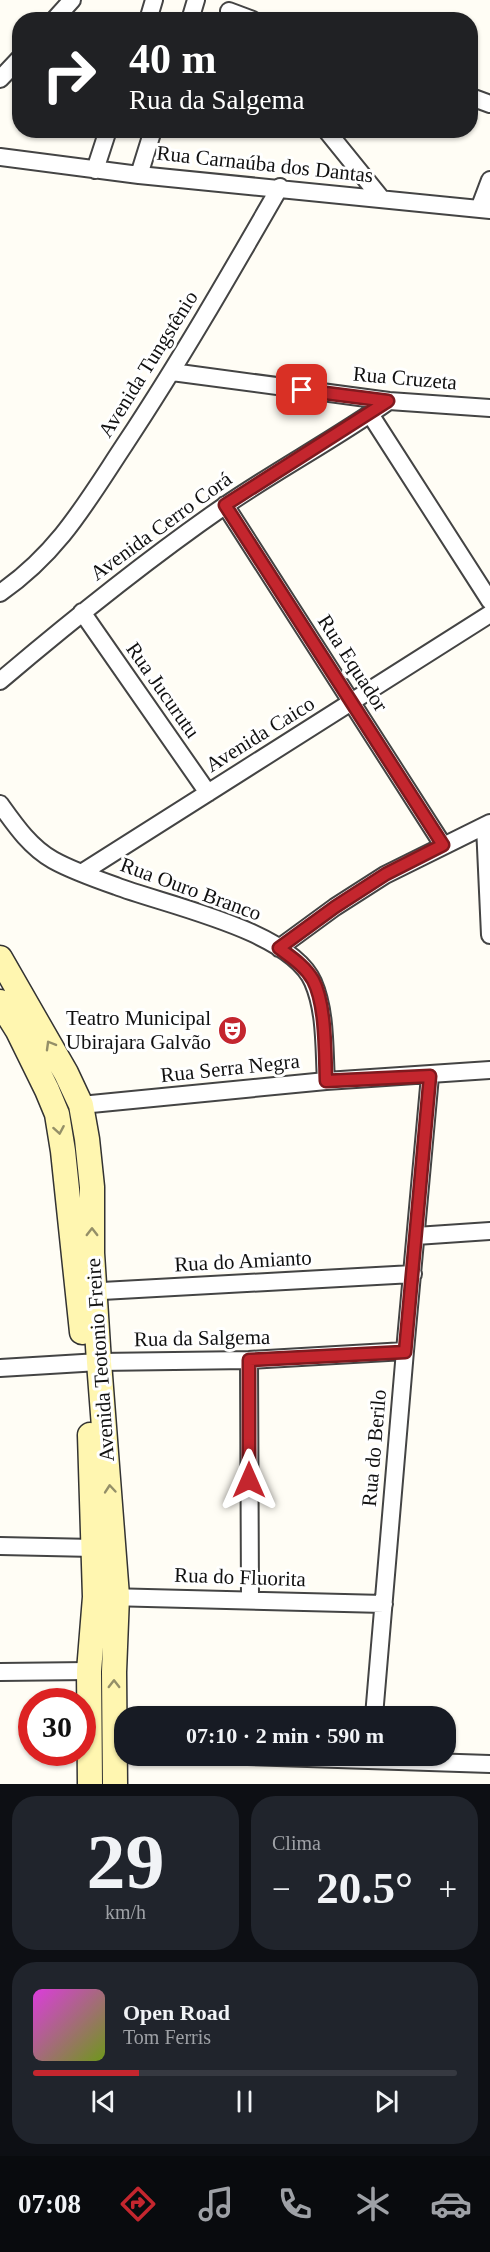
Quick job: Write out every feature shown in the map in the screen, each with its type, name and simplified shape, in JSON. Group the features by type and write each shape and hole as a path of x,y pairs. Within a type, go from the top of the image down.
{"street":[{"path":"61,12 72,0"},
{"path":"0,79 12,66"},
{"path":"95,170 105,138"},
{"path":"139,175 151,138"},
{"path":"332,138 381,198"},
{"name":"Rua Carnaúba dos Dantas","path":"0,158 139,175 280,187 485,209"},
{"path":"485,209 490,180"},
{"name":"Avenida Tungstênio","path":"0,593 44,558 68,529 172,372 280,187"},
{"name":"Rua Cruzeta","path":"172,372 388,401 490,408"},
{"name":"Avenida Cerro Corá","path":"0,681 82,612 225,505 388,401"},
{"path":"370,414 490,601"},
{"name":"Rua Equador","path":"225,505 443,845"},
{"name":"Rua Jucurutu","path":"82,612 208,794"},
{"name":"Avenida Caico","path":"83,872 490,614"},
{"name":"Rua Ouro Branco","path":"0,804 16,827 32,844 53,860 117,886 210,915 254,934 296,960 313,980 322,1013 326,1081"},
{"path":"279,948 335,907 386,874 487,825 490,935"},
{"name":"Avenida Teotonio Freire","path":"0,958 66,1073 81,1105 92,1187 85,1292"},
{"name":"Avenida Teotonio Freire","path":"0,1002 37,1070 57,1114 85,1292 92,1362 106,1597 115,1706"},
{"name":"Rua Serra Negra","path":"81,1105 326,1081 430,1076 490,1070"},
{"name":"Rua do Berilo","path":"376,1706 430,1076"},
{"path":"416,1236 490,1231"},
{"name":"Rua do Amianto","path":"85,1292 413,1274"},
{"name":"Rua da Salgema","path":"0,1368 92,1362 249,1360 405,1352"},
{"path":"249,1360 250,1599"},
{"name":"Avenida Teotonio Freire","path":"89,1688 89,1671 106,1597 94,1548 91,1441 92,1362"},
{"path":"0,1546 94,1548"},
{"name":"Rua do Fluorita","path":"106,1597 384,1604"},
{"path":"0,1672 89,1671"},
{"path":"96,1749 114,1751"},
{"path":"456,1762 490,1764"},
{"name":"Avenida Teotonio Freire","path":"89,1766 90,1784"},
{"name":"Avenida Teotonio Freire","path":"115,1784 117,1766"}],"place":[{"name":"Teatro Municipal Ubirajara Galvão","path":"232,1030"}],"route":[{"path":"249,1480 249,1360 405,1352 430,1076 326,1081 322,1013 313,980 296,960 279,948 335,907 386,874 443,845 225,505 388,401 302,390"}]}
